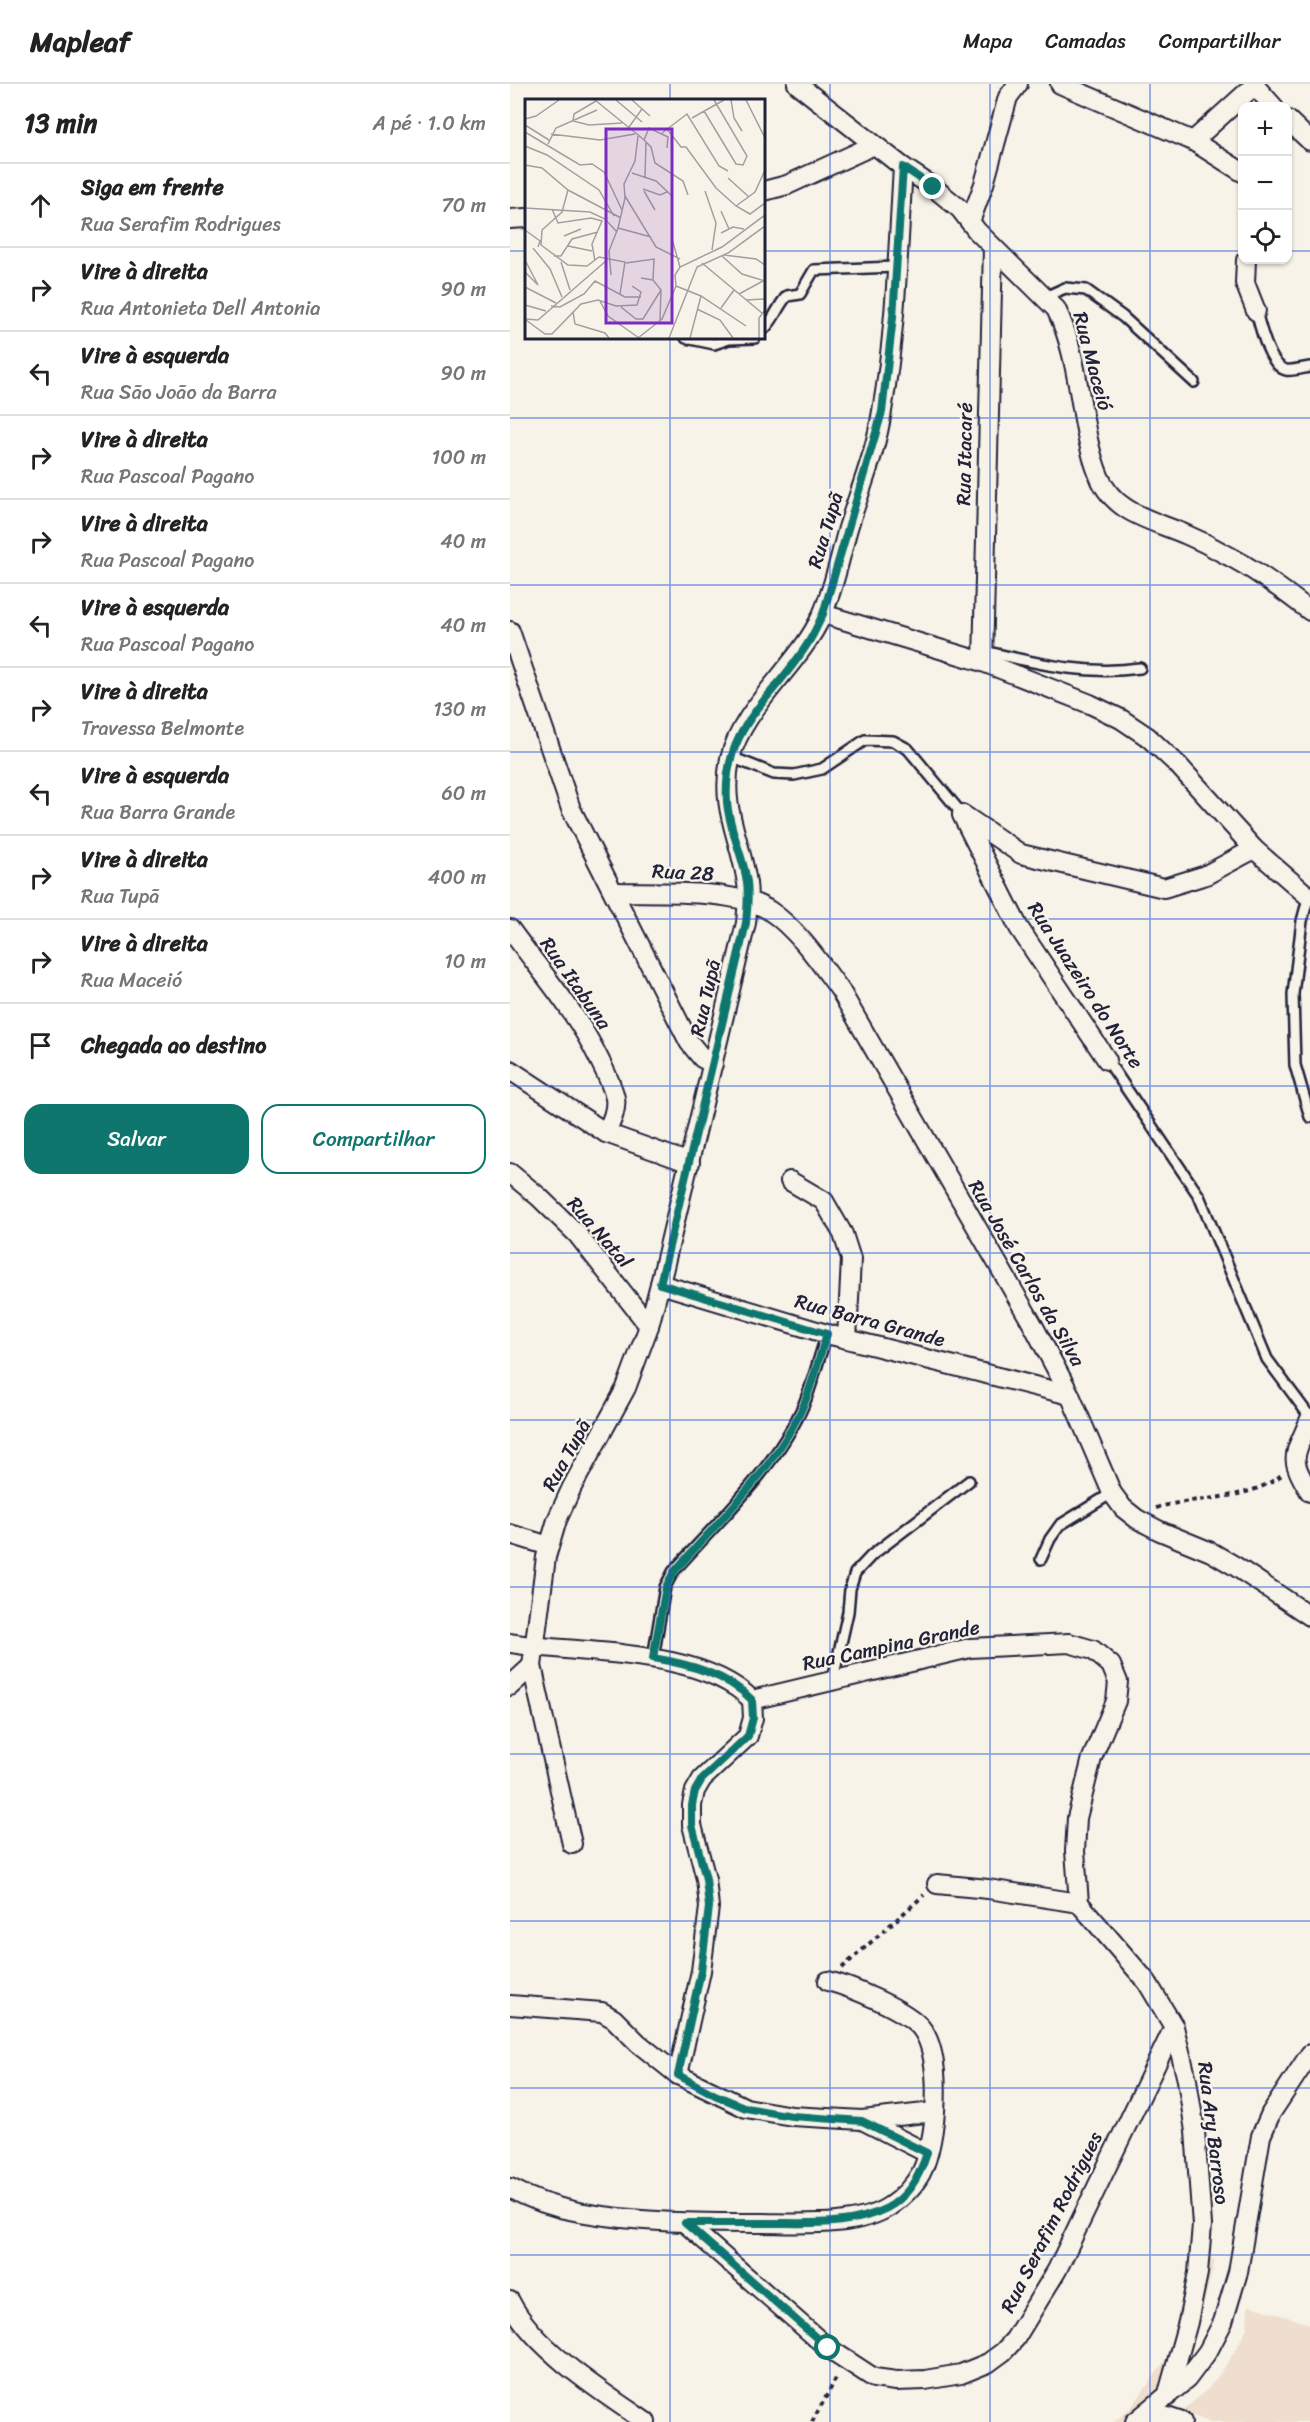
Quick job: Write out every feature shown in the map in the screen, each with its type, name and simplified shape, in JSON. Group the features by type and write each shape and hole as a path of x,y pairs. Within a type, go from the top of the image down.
{"street":[{"name":"Rua Maceió","path":"797,84 960,209 993,247 1056,309 1064,325 1099,476 1108,493 1120,506 1142,518 1187,535 1225,553 1271,581 1310,611"},
{"path":"970,222 984,184 1008,97 1018,84"},
{"path":"1060,84 1193,141 1238,169"},
{"path":"1193,141 1256,85 1270,102"},
{"path":"1292,125 1310,141"},
{"path":"765,191 787,185 874,145"},
{"name":"Rua Tupã","path":"572,1844 532,1666 540,1595 549,1546 556,1520 572,1487 627,1388 649,1326 660,1284 746,923 747,881 727,803 727,779 731,757 742,728 808,644 823,614 882,412 903,167"},
{"path":"510,219 525,218"},
{"name":"Rua Itacaré","path":"983,657 993,247"},
{"path":"1246,264 1245,283 1256,311"},
{"path":"823,614 983,657 1090,704 1148,737 1178,765 1254,849 1309,895"},
{"path":"510,631 571,809 689,1042 702,1058 713,1064"},
{"path":"962,814 1021,854 1164,888 1206,875 1254,849"},
{"name":"Rua Juazeiro do Norte","path":"962,814 1019,928 1107,1060"},
{"name":"Rua 28","path":"615,892 697,894 748,900"},
{"name":"Rua José Carlos da Silva","path":"748,900 768,910 781,920 813,954 840,990 924,1140 1033,1325 1070,1395 1112,1493 1123,1508 1137,1519 1211,1552 1310,1616"},
{"name":"Rua Itabuna","path":"510,929 568,1004 610,1080 615,1100 613,1118 606,1133"},
{"path":"510,1070 606,1133 690,1163"},
{"name":"Rua Natal","path":"510,1173 577,1234 649,1326"},
{"path":"790,1181 824,1201 843,1234 851,1259 847,1339"},
{"name":"Rua Barra Grande","path":"660,1284 827,1334 1070,1395"},
{"path":"1310,1418 1295,1456 1295,1465 1310,1492"},
{"path":"510,1534 549,1546"},
{"path":"510,1643 683,1663 742,1689 752,1700 753,1718 748,1736 702,1779 695,1791 692,1805 692,1825 706,1879 709,1907 701,1971 678,2075"},
{"name":"Rua Campina Grande","path":"752,1700 970,1648 1069,1643 1092,1650 1111,1665 1118,1682 1116,1701 1092,1758 1077,1818 1075,1851 1079,1903"},
{"path":"510,1686 532,1666"},
{"path":"938,1884 1079,1903"},
{"name":"Rua Ary Barroso","path":"1079,1903 1147,1982 1174,2026 1187,2080 1195,2131 1202,2225 1198,2273 1188,2322 1167,2397"},
{"path":"510,2188 576,2212 630,2220 685,2223 829,2223 865,2216 889,2207 907,2192 921,2173 927,2153 934,2112 936,2074 932,2049 922,2028 912,2019 882,2003 828,1981"},
{"path":"510,2005 602,2012 614,2019 638,2043 678,2075 715,2095 746,2108 792,2116 862,2121 934,2112"},
{"name":"Rua Serafim Rodrigues","path":"685,2223 846,2361 874,2378 896,2381 925,2380 961,2374 988,2362 1016,2339 1057,2270 1174,2026"},
{"name":"Rua Ary Barroso","path":"1142,2416 1187,2379 1208,2351 1223,2322 1238,2272 1261,2136 1271,2114 1310,2054"},
{"path":"862,2121 927,2153"},
{"path":"510,2301 540,2341 596,2389 646,2422"},
{"path":"1142,2416 1182,2422"}],"lane":[{"path":"765,328 773,321 779,305 787,296 800,294 814,270 896,267"},
{"path":"1045,297 1065,288 1086,290 1123,317 1194,382"},
{"path":"1256,311 1274,362 1283,369 1289,370 1310,367"},
{"path":"691,339 714,344 729,339"},
{"path":"983,657 1102,672 1140,668"},
{"name":"Rua Juazeiro do Norte","path":"731,757 774,774 794,775 822,768 865,740 893,741 908,749 962,814"},
{"path":"1309,895 1293,994 1295,1065 1310,1117"},
{"name":"Rua Juazeiro do Norte","path":"1107,1060 1199,1196 1267,1359 1310,1418"},
{"path":"653,1658 669,1580 756,1478 783,1442 803,1405 827,1334"},
{"path":"833,1679 855,1573 872,1555 969,1481"},
{"path":"1041,1559 1050,1539 1060,1525 1112,1493"}],"path":[{"path":"1137,1519 1172,1503 1246,1493 1269,1484 1295,1465"},
{"path":"828,1981 938,1884"},
{"path":"812,2422 846,2361"}],"shaded area":[{"path":"1192,2258 1215,2260 1192,2350 1142,2420 1114,2422 1131,2408 1167,2358"},
{"path":"1248,2305 1310,2324 1310,2422 1210,2422 1181,2412 1209,2388 1228,2363 1247,2328"}],"route":[{"path":"828,2348 685,2223 829,2223 865,2216 889,2207 907,2192 921,2173 927,2153 862,2121 792,2116 746,2108 715,2095 678,2075 701,1971 709,1907 706,1879 692,1825 692,1805 695,1791 702,1779 748,1736 753,1718 752,1700 742,1689 713,1675 683,1663 653,1658 666,1587 674,1572 756,1478 783,1442 803,1405 827,1334 660,1284 746,923 747,881 727,803 727,779 731,757 742,728 808,644 823,614 882,412 893,317 903,167 933,187"}]}
